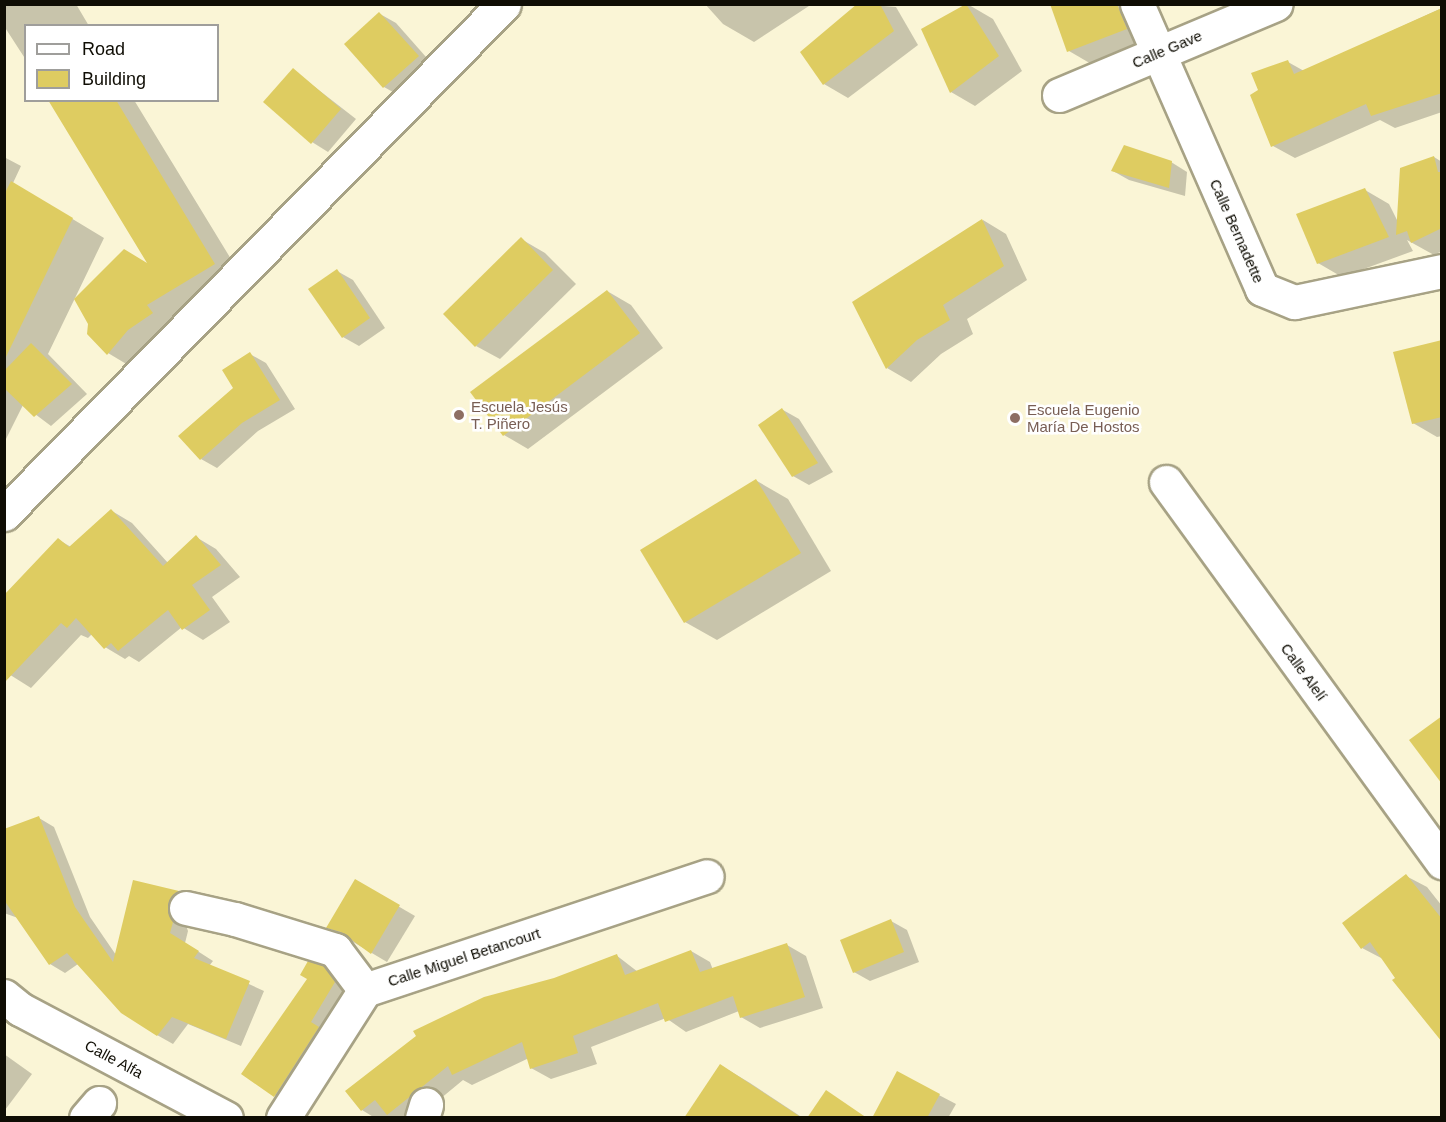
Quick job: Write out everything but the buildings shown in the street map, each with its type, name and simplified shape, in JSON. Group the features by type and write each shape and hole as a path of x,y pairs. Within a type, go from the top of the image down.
{"street":[{"path":"4,514 504,4"},
{"name":"Calle Bernadette","path":"1137,4 1262,289 1295,302 1442,271"},
{"name":"Calle Gave","path":"1059,95 1276,4"},
{"name":"Calle Alelí","path":"1166,482 1441,860"},
{"name":"Calle Miguel Betancourt","path":"364,990 707,876"},
{"path":"186,908 235,919 335,950 364,990 283,1118"},
{"name":"Calle Alfa","path":"4,996 20,1009 226,1118"}],"place":[{"name":"Escuela Jesús T. Piñero","path":"459,415"},
{"name":"Escuela Eugenio María De Hostos","path":"1015,418"}]}
